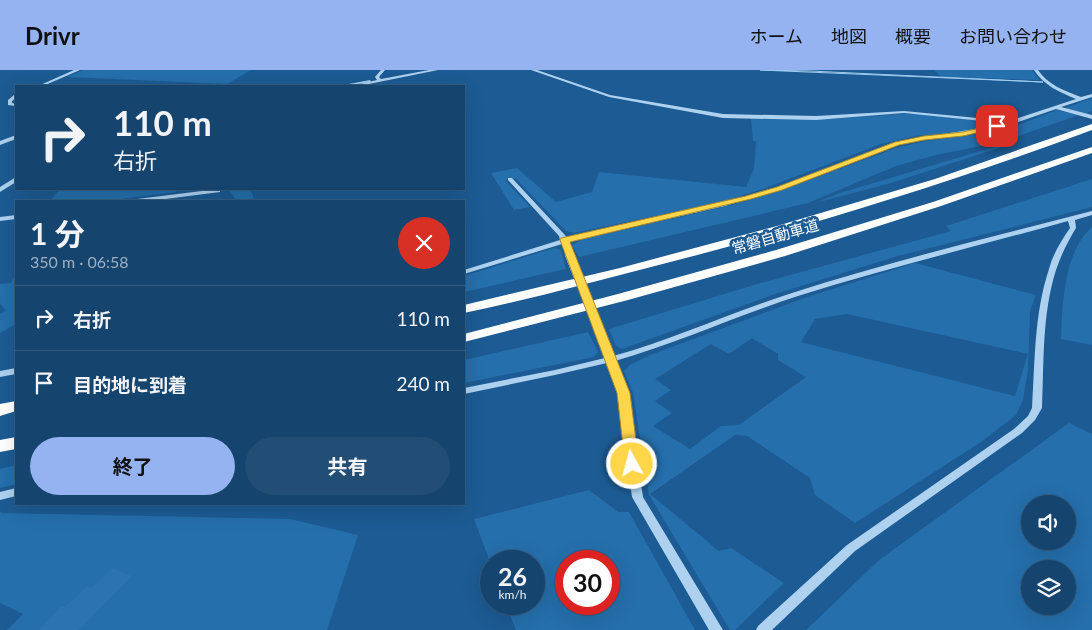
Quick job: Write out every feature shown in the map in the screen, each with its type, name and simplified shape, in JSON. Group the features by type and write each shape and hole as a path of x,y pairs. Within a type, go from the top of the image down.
{"highway":[{"name":"常磐自動車道","path":"465,309 658,261 831,214 971,171 1092,127"},
{"name":"常磐自動車道","path":"465,338 698,278 857,232 1004,183 1092,150"},
{"path":"0,410 15,406"},
{"path":"0,446 15,443"}],"street":[{"path":"42,85 78,70"},
{"path":"380,81 377,77 383,70"},
{"path":"358,85 436,70"},
{"path":"533,70 609,96 723,116 816,118 911,112 1013,122"},
{"path":"1036,70 1045,81 1081,98"},
{"path":"465,272 564,240 723,205 780,188 898,143 963,134 1013,122 1092,95"},
{"path":"15,97 10,100 10,104 15,105"},
{"path":"1055,107 1092,117"},
{"path":"0,143 15,137"},
{"path":"510,179 562,235 624,393 638,497 716,630"},
{"path":"0,190 15,180"},
{"path":"145,200 218,191"},
{"path":"465,391 610,360 814,288 935,253 1015,235 1092,213"},
{"path":"0,219 15,217"},
{"path":"763,630 851,548 1018,431 1032,418 1037,408 1041,336 1051,270 1063,241 1073,228 1071,218"},
{"path":"0,374 15,371"},
{"path":"0,496 15,492"}],"shaded area":[{"path":"84,70 251,70 227,84 67,77"},
{"path":"760,70 810,71 1043,82"},
{"path":"934,70 1032,70 1039,80 941,77"},
{"path":"1092,98 1092,111 1085,114 1065,108"},
{"path":"1057,110 1079,115 1001,142 936,155 896,166 808,203 579,257 572,245 583,239 732,205 780,191 896,148 1016,126"},
{"path":"920,114 1000,123 956,133 915,136 881,144 763,189 722,202 574,233 566,231 515,178 505,180 530,207 514,210 491,173 517,168 556,202 592,192 599,172 746,187 754,169 756,141 753,141 751,119 832,119"},
{"path":"997,146 1002,147 891,183 815,203 837,194"},
{"path":"1092,179 1092,207 898,256 775,294 622,349 616,346 609,329 757,284 951,231 946,226"},
{"path":"59,190 177,190 176,192 112,200 51,200"},
{"path":"256,190 251,191 254,199 246,200 236,200 230,191"},
{"path":"1092,227 1092,345 1061,339 1062,311 1070,264 1075,250"},
{"path":"554,248 561,250 566,269 465,292 465,276"},
{"path":"915,263 1036,295 1030,311 1028,370 1023,400 1016,415 981,442 855,523 815,495 810,478 747,436 735,435 650,494 719,551 731,548 784,583 735,630 730,630 649,495 633,393 624,371 630,365 650,355 807,297","holes":["847,314 1028,354 1015,396 801,342 815,319","752,338 778,354 778,360 806,377 739,425 721,426 690,449 653,426 672,413 655,401 671,390 655,379 711,344 729,354"]},
{"path":"15,276 15,325 0,333 0,314 6,311 0,303 0,284 11,283"},
{"path":"588,332 598,352 594,357 465,383 465,360"},
{"path":"1069,423 1092,434 1092,630 806,630 879,560"},
{"path":"15,465 15,484 0,488 0,469"},
{"path":"589,490 618,512 629,512 695,630 516,630 510,615 545,615 545,550 485,550 474,519"},
{"path":"0,511 1,513 290,519 358,535 327,630 7,630 23,614 0,603"}],"building":[{"path":"112,568 132,576 79,630 39,630 61,607 66,606 87,586 92,588"}],"waterway":[{"path":"346,85 370,81"}],"route":[{"path":"632,464 624,393 564,240 748,198 780,188 898,143 963,134 997,126"}]}
